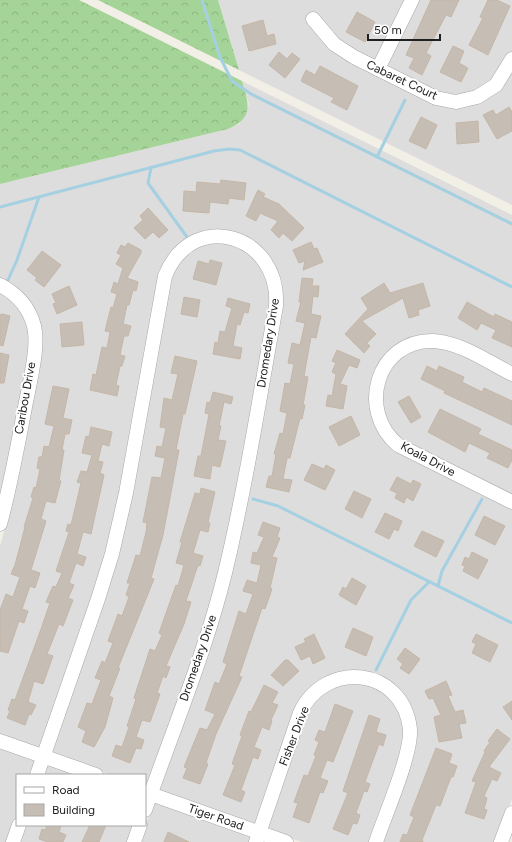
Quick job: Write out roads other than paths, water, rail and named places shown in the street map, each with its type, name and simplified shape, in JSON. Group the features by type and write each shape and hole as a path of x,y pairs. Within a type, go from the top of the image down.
{"street":[{"path":"378,69 412,0"},
{"name":"Cabaret Court","path":"314,19 334,44 354,57 436,98 456,102 477,97 496,85 512,59"},
{"name":"Dromedary Drive","path":"37,774 98,599 112,554 126,493 165,276 177,255 197,241 212,236 237,239 256,250 269,267 276,286 276,306 236,525 224,574 207,633 148,793 146,804"},
{"name":"Caribou Drive","path":"0,285 16,295 25,306 32,318 35,337 30,380 7,498 0,524"},
{"name":"Koala Drive","path":"512,374 460,348 446,344 425,342 408,347 392,357 382,372 376,389 376,398 377,412 384,430 398,445 512,502"},
{"name":"Fisher Drive","path":"257,837 300,713 306,701 327,683 340,678 359,677 376,681 391,690 404,709 410,730 408,751 376,842"},
{"path":"0,741 93,774"},
{"name":"Tiger Road","path":"148,793 257,837 286,842"},
{"path":"502,842 512,813"},
{"path":"13,842 19,826"},
{"path":"134,842 140,826"}],"waterway":[{"path":"202,0 220,57 232,81 251,94 512,224"},
{"path":"377,157 405,100"},
{"path":"0,207 214,151 229,149 240,150 512,287"},
{"path":"151,168 148,183 187,237"},
{"path":"8,280 17,260 39,197"},
{"path":"253,499 278,506 512,623"},
{"path":"438,586 442,571 482,499"},
{"path":"376,670 411,600 429,582"}]}
